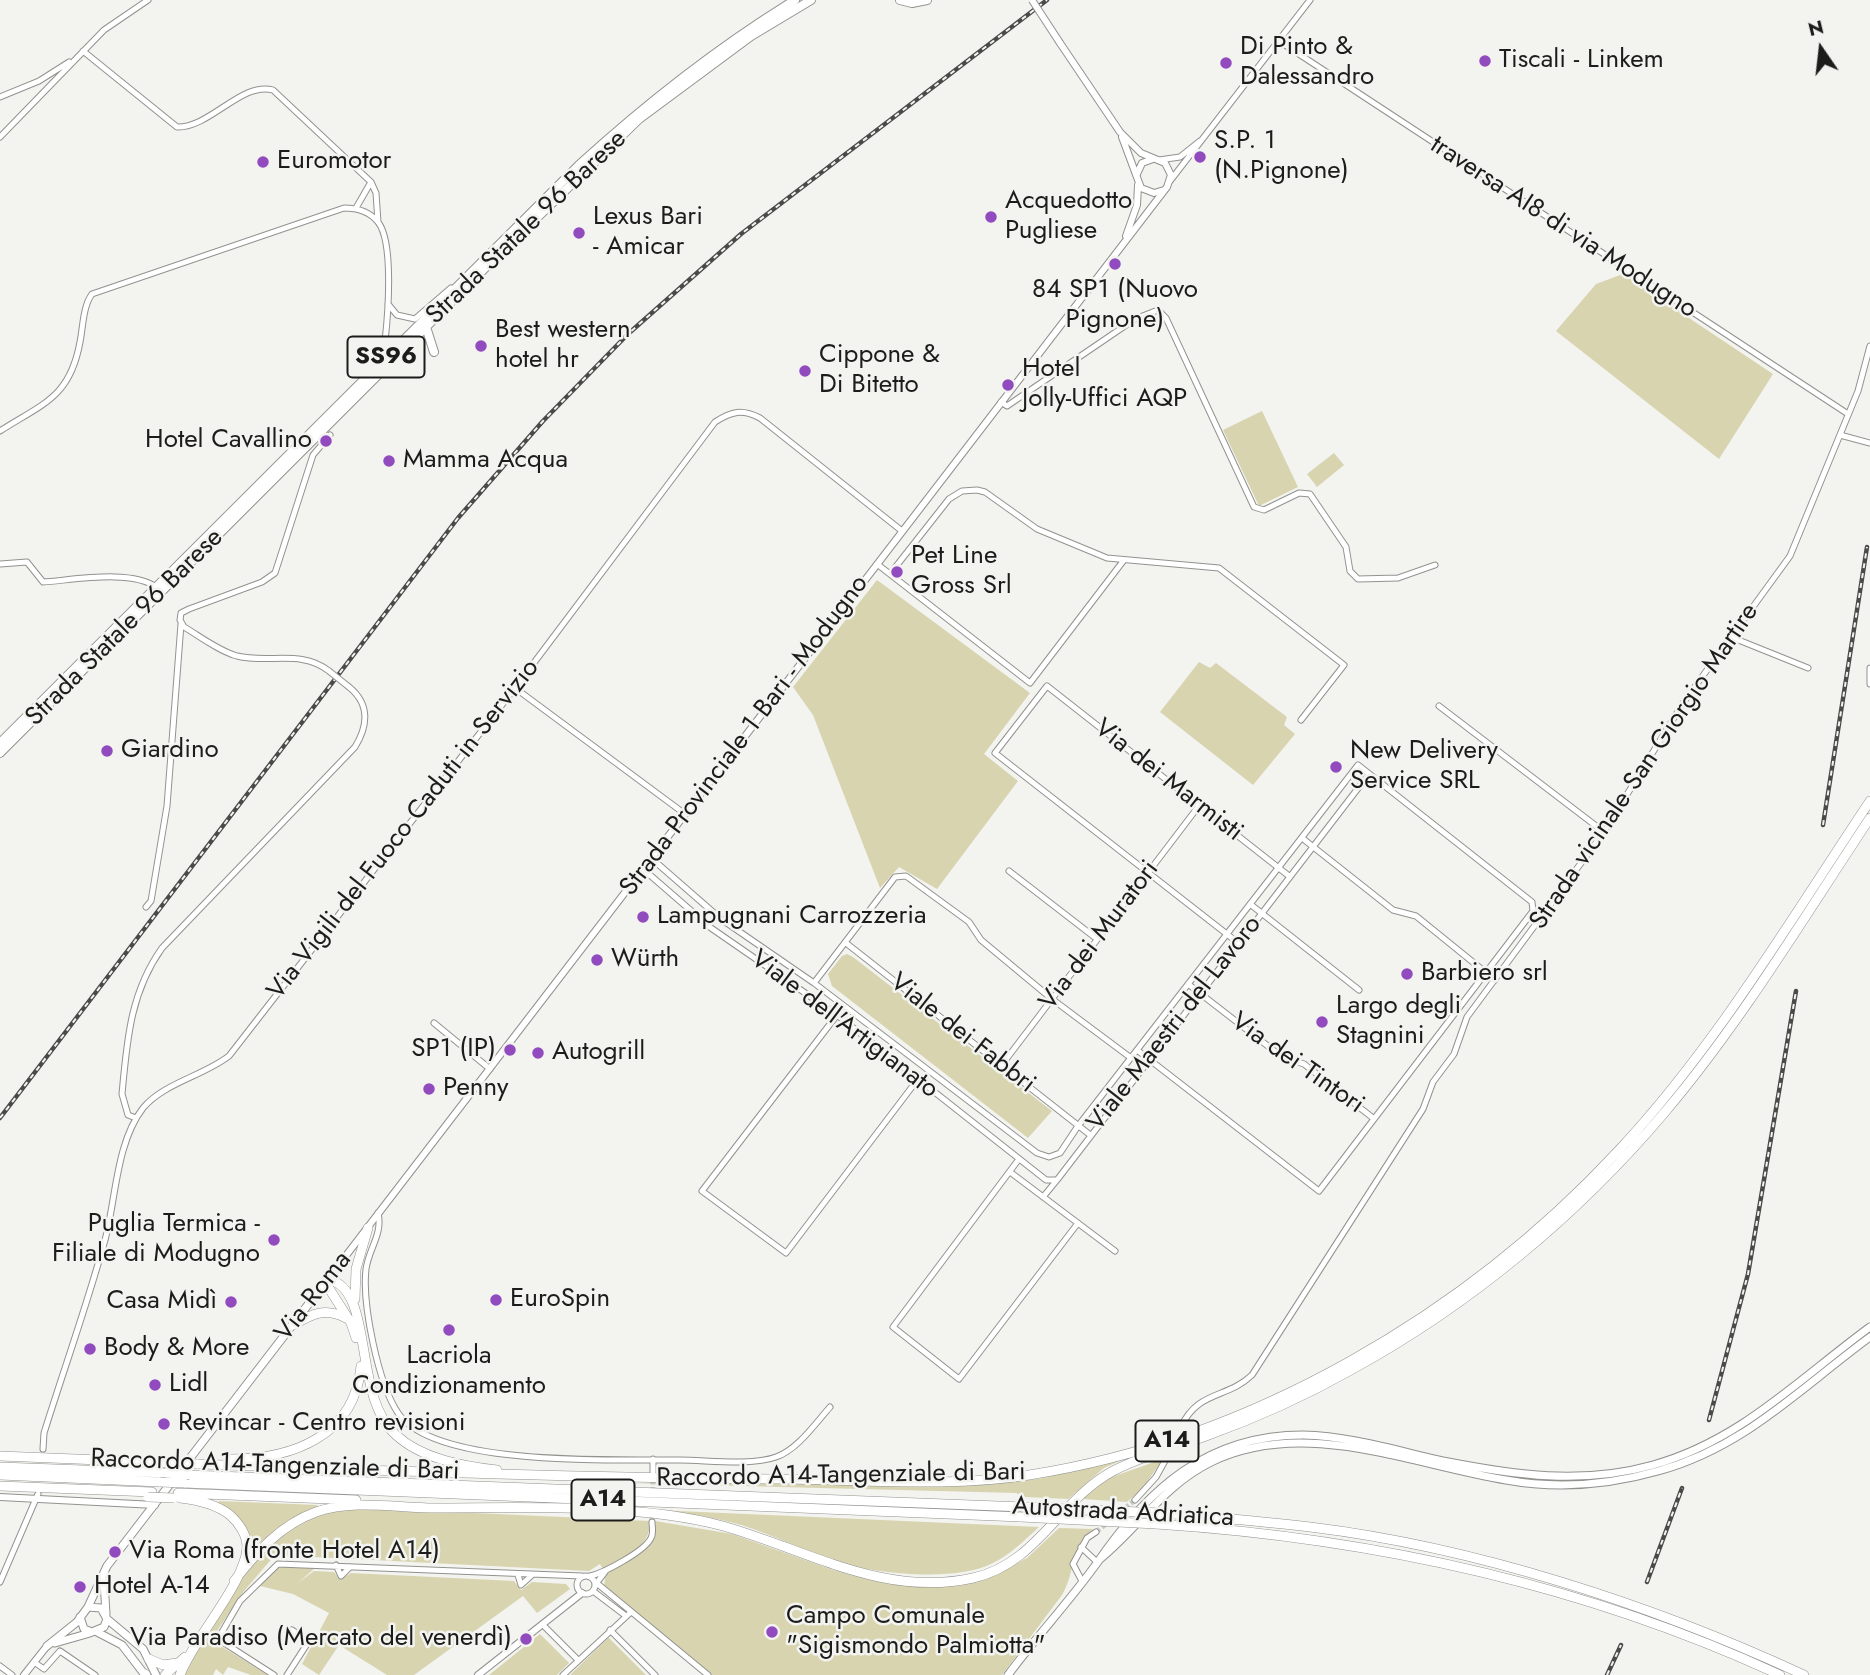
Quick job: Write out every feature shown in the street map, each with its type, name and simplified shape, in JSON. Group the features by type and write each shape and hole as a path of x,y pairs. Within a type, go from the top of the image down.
{"highway":[{"name":"Raccordo A14-Tangenziale di Bari","path":"0,1456 178,1460 582,1478 972,1480 1025,1476 1102,1460 1185,1434 1269,1400 1330,1371 1400,1330 1505,1256 1581,1190 1679,1082 1870,801"},
{"name":"A14","path":"502,1506 686,1519 746,1534 839,1568 887,1578 949,1582 988,1574 1012,1563 1032,1548 1094,1483 1140,1459 1255,1417 1349,1371 1442,1313 1533,1244 1593,1189 1674,1101 1750,998 1870,818"},
{"path":"368,1228 356,1269 355,1301 373,1398 384,1422 405,1443 440,1458 467,1465 582,1478"},
{"path":"327,1280 342,1284 355,1301"},
{"path":"199,1461 286,1454 316,1440 334,1425 348,1404 361,1374 360,1351 348,1318 327,1280"},
{"path":"293,1325 317,1312 331,1311 348,1318"},
{"name":"Autostrada Adriatica","path":"0,1467 167,1473 187,1479 1156,1524 1318,1538 1456,1566 1612,1610 1780,1675"},
{"name":"Autostrada Adriatica","path":"0,1475 1024,1507 1162,1513 1312,1527 1499,1565 1661,1616 1804,1675"},
{"name":"Raccordo A14-Tangenziale di Bari","path":"4,1486 150,1494 502,1506"},
{"path":"176,1495 216,1506 234,1519 242,1528 247,1550 234,1581 180,1675"},
{"path":"234,1581 279,1532 308,1515 328,1508 352,1505 502,1506"},
{"path":"165,1675 195,1645"},
{"path":"149,1659 169,1665 182,1660"}],"main road":[{"name":"Strada Statale 96 Barese","path":"0,743 457,285 634,115 743,32 795,0"},
{"name":"Strada Statale 96 Barese","path":"0,753 308,447 328,433 411,342 639,119 751,36 811,0"},
{"path":"783,17 818,0"},
{"path":"900,0 916,4 927,0"},
{"path":"411,342 434,352 426,327"},
{"path":"308,447 322,442 328,433"},
{"name":"Via Roma","path":"88,1607 107,1566 327,1280"},
{"path":"1008,1675 1097,1562 1114,1536 1163,1484 1194,1464 1240,1444 1278,1437 1320,1436 1527,1476 1581,1477 1632,1470 1678,1457 1734,1432 1870,1327"},
{"path":"1097,1562 1181,1479 1225,1456 1265,1446 1301,1443 1333,1445 1528,1483 1591,1483 1657,1472 1710,1452 1753,1429 1870,1336"},
{"path":"47,1646 104,1627 107,1617 103,1592 107,1566"},
{"path":"47,1646 88,1607 101,1608 107,1617 132,1637 149,1659 156,1675"},
{"path":"80,1617 84,1629 109,1635 122,1645 145,1675"}],"street":[{"path":"0,137 104,30 148,0"},
{"path":"1032,0 1120,132 1135,149 1169,169 1170,181"},
{"path":"1120,132 1137,179 1147,192 1164,190 1310,0"},
{"name":"traversa AI8 di via Modugno","path":"1279,41 1847,414"},
{"path":"0,97 39,81 80,54"},
{"path":"80,54 177,127 193,124 242,96 267,88 308,120 371,182 376,193 378,222 386,243 386,332 381,354 331,413"},
{"path":"1137,179 1142,163 1180,157 1205,137"},
{"name":"Strada Provinciale 1 Bari - Modugno","path":"1123,244 1134,217 1137,179"},
{"path":"356,208 371,182"},
{"name":"Strada Provinciale 1 Bari - Modugno","path":"368,1228 1164,190"},
{"path":"0,431 52,397 68,382 76,363 92,294 327,212 356,208 378,222"},
{"path":"386,302 397,315 415,319 457,285"},
{"path":"1001,402 1007,406 1135,319 1158,310 1166,318 1254,507 1264,510 1299,493 1310,494 1346,547 1350,571 1358,579 1398,578 1435,565"},
{"name":"Strada vicinale San Giorgio Martire","path":"1181,1427 1196,1404 1245,1382 1252,1375 1407,1134 1433,1082 1454,1054 1467,1017 1604,832 1683,703 1790,556 1847,414 1867,377 1870,346"},
{"name":"Via Vigili del Fuoco Caduti in Servizio","path":"43,1449 44,1433 105,1240 124,1152 136,1118 145,1105 162,1092 214,1068 229,1056 515,688 715,422 728,413 745,411 760,418 902,531"},
{"path":"1840,435 1870,443"},
{"path":"146,907 151,901 167,806 181,615 184,611 262,582 275,573 313,455 322,442"},
{"path":"890,574 949,499 970,489 985,492 1037,529 1107,558 1219,568 1343,665 1301,720"},
{"path":"877,564 1030,683 1124,560"},
{"path":"0,564 27,562 43,582 116,578 147,580 156,587"},
{"path":"136,1118 128,1115 122,1094 133,1006 140,982 162,948 355,747 364,731 365,714 361,700 329,671 304,659 239,656 181,624"},
{"path":"1731,637 1808,668"},
{"path":"1870,668 1870,684"},
{"name":"Via dei Marmisti","path":"1147,874 995,753 1047,686 1289,876"},
{"path":"515,688 685,814"},
{"path":"1439,706 1604,832"},
{"name":"Viale Maestri del Lavoro","path":"1043,1197 1369,774 1358,765 1078,1126 1060,1153"},
{"path":"1137,1050 1318,1191 1487,972 1534,906 1526,896 1369,774"},
{"name":"Via dei Muratori","path":"1001,1066 1198,807"},
{"path":"1302,838 1393,910 1416,916 1495,980"},
{"name":"Viale dell'Artigianato","path":"651,858 721,919 814,983 1037,1153 1049,1157 1060,1153"},
{"name":"Viale dell'Artigianato","path":"643,869 711,928 837,1015 1046,1180 1057,1180"},
{"path":"1009,871 1097,940"},
{"path":"1147,874 1237,942"},
{"path":"814,983 895,877 901,875 969,922 981,940 1052,999 1131,1058"},
{"path":"1250,904 1359,990"},
{"name":"Viale dei Fabbri","path":"846,943 1089,1134"},
{"name":"Via dei Tintori","path":"1188,984 1282,1057 1304,1064 1373,1118"},
{"path":"837,1015 702,1191 786,1254 918,1079"},
{"path":"434,1023 490,1069"},
{"path":"1019,1159 893,1327 959,1379 1078,1223"},
{"path":"1010,1172 1115,1251"},
{"path":"378,1213 381,1229 366,1266 368,1307 385,1385 394,1407 409,1425 469,1448 499,1454 590,1460 773,1459 790,1449 830,1407"},
{"name":"Via Roma","path":"327,1280 368,1228"},
{"path":"653,1459 653,1472"},
{"path":"1135,1500 1166,1459"},
{"path":"0,1582 38,1496"},
{"path":"0,1497 38,1496 156,1505"},
{"path":"274,1675 220,1642 218,1637 240,1601 272,1567 285,1563 531,1576 590,1576 605,1572 649,1542 652,1522"},
{"path":"1082,1581 1073,1564 1081,1547 1096,1532"},
{"path":"1081,1547 1097,1562"},
{"path":"336,1565 341,1576 351,1566"},
{"path":"594,1588 605,1572"},
{"path":"576,1585 582,1576"},
{"path":"590,1576 594,1588"},
{"path":"561,1577 576,1585 582,1593"},
{"path":"478,1675 582,1593 598,1585 628,1614 708,1675"},
{"path":"563,1675 628,1614"},
{"path":"542,1624 578,1660"},
{"path":"287,1675 309,1641 292,1630"},
{"path":"610,1630 655,1675"},
{"path":"23,1675 47,1646 60,1651 94,1675"},
{"path":"34,1662 44,1669 60,1651"},
{"path":"0,1666 12,1675"}],"shaded area":[{"path":"1623,274 1773,374 1719,459 1556,331 1596,284"},
{"path":"1262,411 1298,487 1259,506 1223,430"},
{"path":"1334,453 1344,465 1317,487 1307,474"},
{"path":"877,580 1030,693 984,754 1018,781 937,889 899,867 880,888 813,715 793,687"},
{"path":"1199,662 1210,668 1216,663 1287,717 1284,725 1295,734 1253,785 1160,712"},
{"path":"847,954 1052,1111 1028,1138 832,986 828,974 842,956"},
{"path":"1129,1457 1104,1468 1068,1499 1025,1497 1016,1493 625,1483 970,1484 1038,1479"},
{"path":"1163,1459 1142,1489 1127,1502 1083,1499 1106,1479"},
{"path":"218,1501 318,1507 279,1528 253,1548 247,1532"},
{"path":"365,1508 650,1521 646,1538 635,1551 603,1569 600,1564 589,1571 275,1555 244,1591 211,1640 268,1675 251,1675 228,1667 223,1675 216,1669 213,1675 182,1675 240,1577 279,1535 302,1520 328,1511"},
{"path":"656,1510 1039,1527 1006,1555 978,1569 960,1573 918,1574 856,1567 732,1522"},
{"path":"655,1521 732,1534 833,1570 892,1581 996,1574 1027,1558 1059,1528 1093,1529 1076,1553 1062,1595 1002,1675 712,1675 604,1586 606,1573 650,1544"},
{"path":"277,1568 315,1568 298,1583 314,1571 334,1572 340,1580 351,1573 514,1581 521,1590 532,1582 566,1584 570,1589 537,1613 523,1596 414,1675 387,1675 339,1645 319,1675 302,1664 329,1613 293,1594 260,1586"},
{"path":"540,1634 569,1663 557,1675 489,1675"},
{"path":"608,1638 646,1675 570,1675"}],"tunnel":[{"path":"652,1522 653,1475"},
{"path":"1096,1532 1135,1500"}],"railway":[{"path":"0,1118 458,518 543,421 628,334 741,234 1047,0"},
{"path":"1823,825 1867,547"},
{"path":"1709,1420 1748,1274 1796,991"},
{"path":"1647,1582 1682,1488"},
{"path":"1607,1675 1621,1645"}],"place":[{"name":"Tiscali - Linkem","path":"1485,61"},
{"name":"Di Pinto & Dalessandro","path":"1226,63"},
{"name":"S.P. 1 (N.Pignone)","path":"1200,157"},
{"name":"Euromotor","path":"263,162"},
{"name":"Acquedotto Pugliese","path":"991,217"},
{"name":"Lexus Bari - Amicar","path":"579,233"},
{"name":"84 SP1 (Nuovo Pignone)","path":"1115,264"},
{"name":"Best western hotel hr","path":"481,346"},
{"name":"Cippone & Di Bitetto","path":"805,371"},
{"name":"Hotel Jolly-Uffici AQP","path":"1008,385"},
{"name":"Hotel Cavallino","path":"326,441"},
{"name":"Mamma Acqua","path":"389,461"},
{"name":"Pet Line Gross Srl","path":"897,572"},
{"name":"Giardino","path":"107,751"},
{"name":"New Delivery Service SRL","path":"1336,767"},
{"name":"Lampugnani Carrozzeria","path":"643,917"},
{"name":"Würth","path":"597,960"},
{"name":"Barbiero srl","path":"1407,974"},
{"name":"Largo degli Stagnini","path":"1322,1022"},
{"name":"SP1 (IP)","path":"510,1050"},
{"name":"Autogrill","path":"538,1053"},
{"name":"Penny","path":"429,1089"},
{"name":"Puglia Termica - Filiale di Modugno","path":"274,1240"},
{"name":"EuroSpin","path":"496,1300"},
{"name":"Casa Midì","path":"231,1302"},
{"name":"Lacriola Condizionamento","path":"449,1330"},
{"name":"Body & More","path":"90,1349"},
{"name":"Lidl","path":"155,1385"},
{"name":"Revincar - Centro revisioni","path":"164,1424"},
{"name":"Via Roma (fronte Hotel A14)","path":"115,1552"},
{"name":"Hotel A-14","path":"80,1587"},
{"name":"Campo Comunale \"Sigismondo Palmiotta\"","path":"772,1632"},
{"name":"Via Paradiso (Mercato del venerdì)","path":"526,1639"}]}
